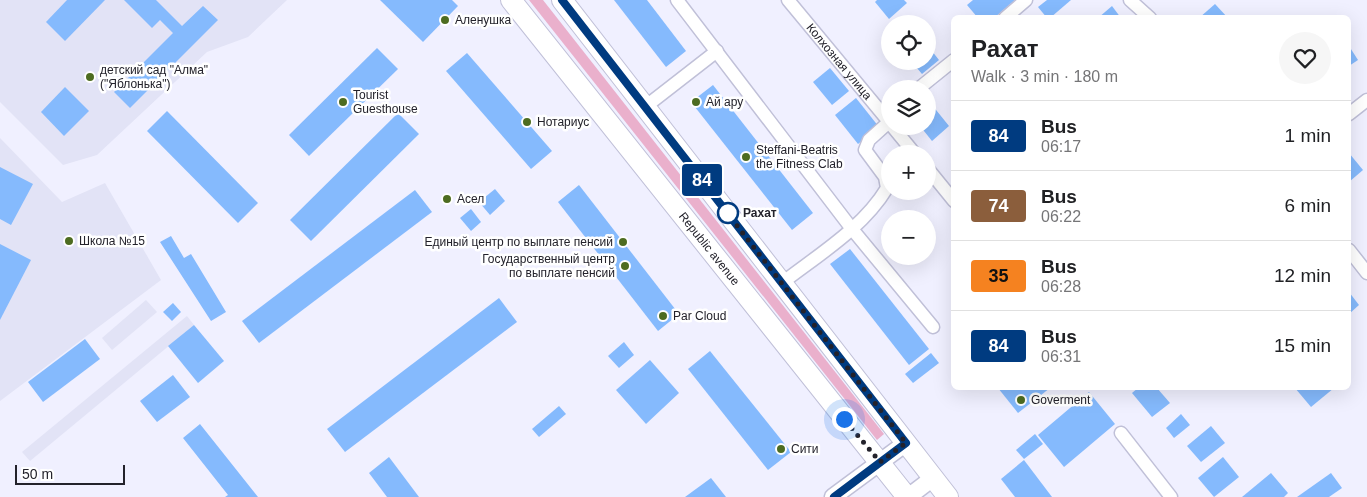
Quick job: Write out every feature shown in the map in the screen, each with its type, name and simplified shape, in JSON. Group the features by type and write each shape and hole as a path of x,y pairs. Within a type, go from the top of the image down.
{"main road":[{"name":"Republic avenue","path":"511,0 907,497"},
{"path":"562,0 948,497"}],"street":[{"path":"677,0 852,229 933,327"},
{"name":"Колхозная улица","path":"788,0 881,110"},
{"path":"1008,15 1026,0"},
{"path":"1130,0 1147,15"},
{"path":"645,106 717,51"},
{"path":"929,80 951,62"},
{"path":"1351,112 1367,100"},
{"path":"782,283 852,229 887,188 885,178 865,150 869,140 881,128"},
{"name":"Колхозная улица","path":"900,135 908,145"},
{"path":"936,179 951,197"},
{"path":"1351,253 1367,273"},
{"path":"1121,433 1171,497"},
{"path":"834,497 906,443"},
{"path":"907,497 933,478"}],"shaded area":[{"name":"детский сад \"Алма\" (\"Яблонька\")","path":"0,0 287,0 248,37 207,52 97,155 63,165 0,102"},
{"path":"529,0 543,0 884,434 877,440"},
{"name":"Школа №15","path":"0,138 62,202 105,183 161,280 0,401"},
{"path":"146,300 157,312 112,350 102,338"},
{"path":"187,316 194,325 30,461 22,452"}],"building":[{"path":"67,0 105,0 65,41 46,22"},
{"path":"124,0 156,0 182,26 203,6 218,20 130,108 114,92 173,33 160,20 152,28"},
{"path":"380,0 452,0 458,6 423,42"},
{"path":"614,0 647,0 686,51 666,67"},
{"path":"877,0 904,0 907,3 894,15 886,15 875,2"},
{"path":"973,0 1015,0 998,15 975,15 967,5"},
{"path":"1047,0 1071,0 1054,15 1045,15 1038,7"},
{"path":"1215,4 1225,15 1202,15"},
{"path":"1112,6 1119,15 1102,15"},
{"path":"377,48 398,69 309,156 289,135"},
{"path":"1351,49 1358,60 1351,65"},
{"path":"467,53 552,151 531,169 446,71"},
{"path":"830,68 849,91 832,105 813,82"},
{"path":"919,70 927,70 922,74"},
{"path":"713,85 813,213 792,230 691,102"},
{"path":"65,87 89,111 64,136 41,112"},
{"path":"856,98 879,127 858,144 835,115"},
{"path":"936,110 949,126 932,141 927,135 936,135"},
{"path":"167,111 258,203 238,223 147,131"},
{"path":"398,113 419,134 311,241 290,220"},
{"path":"1351,155 1363,170 1351,180"},
{"path":"0,167 33,184 11,225 0,219"},
{"path":"579,185 679,314 658,331 558,202"},
{"path":"495,189 505,201 490,215 479,202"},
{"path":"415,190 432,212 259,343 242,321"},
{"path":"471,209 481,222 471,231 460,218"},
{"path":"171,236 184,258 191,254 226,312 211,321 160,242"},
{"path":"0,244 31,260 0,320"},
{"path":"850,249 929,349 909,365 830,264"},
{"path":"1351,295 1359,305 1351,312"},
{"path":"499,298 517,322 345,452 327,429"},
{"path":"173,303 181,312 172,321 163,312"},
{"path":"194,325 224,361 198,383 168,346"},
{"path":"85,339 100,359 43,402 28,382"},
{"path":"624,342 634,355 619,368 608,356"},
{"path":"710,351 791,452 768,470 688,369"},
{"path":"931,353 939,363 913,383 905,374"},
{"path":"650,360 679,393 646,424 616,390"},
{"path":"173,375 190,397 157,422 140,401"},
{"name":"Goverment","path":"1000,390 1047,390 1018,413"},
{"path":"1136,390 1159,390 1170,403 1152,417 1132,393"},
{"path":"1297,390 1332,390 1311,407"},
{"path":"1089,392 1115,424 1064,467 1038,435"},
{"path":"559,406 566,414 539,437 532,429"},
{"path":"1181,414 1190,425 1174,438 1166,428"},
{"path":"200,424 258,497 225,497 228,495 183,438"},
{"path":"1211,426 1225,443 1201,462 1187,446"},
{"path":"1035,434 1043,444 1024,459 1016,450"},
{"path":"389,457 419,497 387,497 369,473"},
{"path":"1223,457 1239,477 1214,497 1198,478"},
{"path":"1024,460 1052,497 1015,497 1001,479"},
{"path":"1271,473 1288,493 1284,497 1242,497"},
{"path":"1331,473 1342,488 1329,497 1297,497"},
{"path":"711,478 726,497 685,497"}],"bus line":[{"name":"84","path":"562,0 906,443 834,497"}],"place":[{"name":"Аленушка","path":"445,20"},
{"name":"детский сад \"Алма\" (\"Яблонька\")","path":"90,77"},
{"name":"Tourist Guesthouse","path":"343,102"},
{"name":"Ай ару","path":"696,102"},
{"name":"Нотариус","path":"527,122"},
{"name":"Steffani-Beatris the Fitness Clab","path":"746,157"},
{"name":"Асел","path":"447,199"},
{"name":"Рахат","path":"728,213"},
{"name":"Школа №15","path":"69,241"},
{"name":"Единый центр по выплате пенсий","path":"623,242"},
{"name":"Государственный центр по выплате пенсий","path":"625,266"},
{"name":"Par Cloud","path":"663,316"},
{"name":"Goverment","path":"1021,400"},
{"name":"Сити","path":"781,449"}],"route":[{"path":"728,213 724,209 906,443 880,462 844,419"}]}
